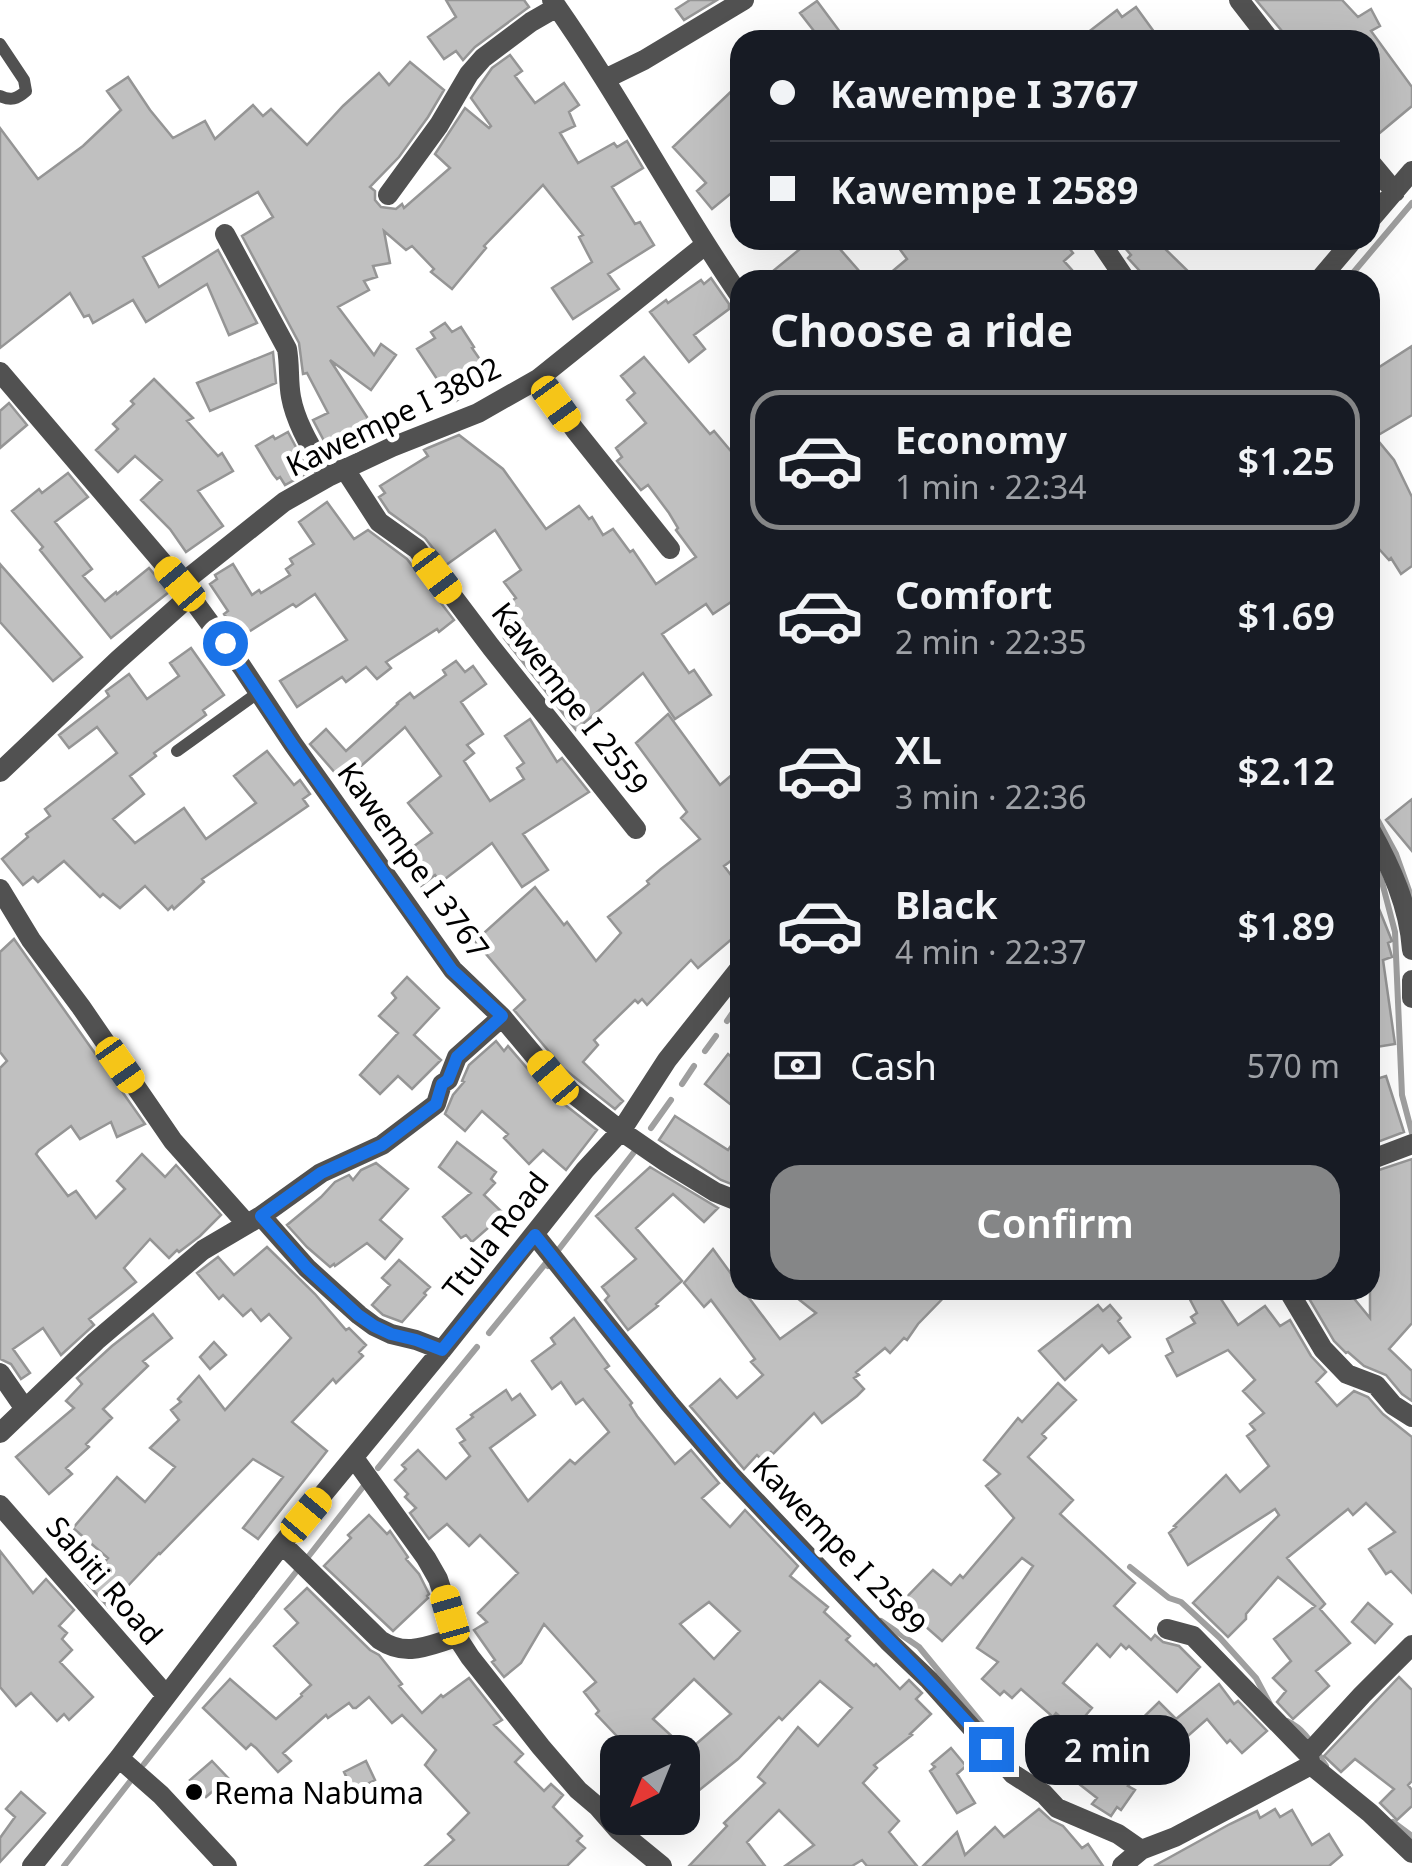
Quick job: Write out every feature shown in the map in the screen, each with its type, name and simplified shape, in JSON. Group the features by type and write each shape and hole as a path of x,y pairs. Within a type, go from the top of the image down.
{"street":[{"path":"605,79 744,0"},
{"path":"1239,0 1262,30"},
{"path":"388,195 439,125 469,74 483,58 555,4 730,281"},
{"path":"1380,208 1412,170"},
{"path":"1380,174 1394,192"},
{"name":"Kawempe I 2559","path":"225,234 287,349 290,396 297,419 379,522 418,550 522,688 636,829"},
{"name":"Kawempe I 3802","path":"0,772 185,590 284,502 336,472 478,413 538,379 705,245"},
{"path":"1327,270 1344,250"},
{"name":"Kawempe I 3767","path":"0,372 185,590 452,970 502,1016 553,1078 620,1130 730,1198"},
{"path":"538,379 670,549"},
{"path":"1380,850 1408,917 1412,950"},
{"path":"0,889 31,940 81,1006 172,1141 358,1315 391,1334 442,1350"},
{"path":"1412,980 1412,998"},
{"name":"Ttula Road","path":"37,1864 282,1544 620,1130 667,1060 730,981"},
{"path":"0,1433 96,1341 203,1250 321,1173 382,1145 436,1104 457,1057 502,1016"},
{"path":"1380,1156 1412,1144"},
{"name":"Kawempe I 2589","path":"535,1235 729,1473 1013,1774 1044,1794 1057,1808 1118,1834 1141,1850"},
{"path":"1294,1300 1324,1349 1348,1374 1376,1385 1393,1405 1412,1418"},
{"path":"0,1372 25,1409"},
{"path":"354,1458 438,1579 457,1637 568,1780 618,1830 662,1866"},
{"name":"Sabiti Road","path":"0,1505 165,1694"},
{"path":"282,1544 380,1640 394,1649 417,1649 457,1637"},
{"path":"1167,1630 1192,1636 1309,1760 1412,1853"},
{"path":"1122,1866 1141,1850 1175,1837 1309,1760 1362,1694 1412,1645"},
{"path":"119,1758 161,1795 227,1866"}],"lane":[{"path":"0,44 24,80 26,91 9,100 0,96"},
{"path":"177,751 258,692"}],"building":[{"path":"446,0 524,0 529,7 463,60 456,51 444,59 428,37 456,17"},
{"path":"690,0 717,0 684,20 676,9"},
{"path":"1256,0 1342,0 1358,17 1371,9 1380,26 1373,30 1281,30"},
{"path":"817,1 839,30 813,30 800,13"},
{"path":"1136,7 1153,30 1091,30 1117,10 1122,17"},
{"path":"1380,43 1412,87 1412,106 1380,133"},
{"path":"510,55 522,71 515,76 535,103 564,83 579,105 569,112 575,126 560,133 578,163 614,143 617,147 627,141 643,168 612,187 635,224 640,222 654,245 608,274 619,289 573,319 552,288 592,262 579,237 583,235 543,185 484,246 452,289 431,272 434,269 412,246 406,250 384,231 390,263 373,266 377,277 364,281 369,290 338,307 374,355 381,344 396,355 371,390 330,360 374,428 332,456 313,420 328,413 307,373 303,374 299,343 242,236 273,217 258,192 143,257 159,287 218,250 257,323 229,335 207,284 146,322 133,300 93,323 89,315 84,317 70,293 0,348 0,128 38,179 83,146 121,110 107,91 128,77 173,138 205,121 215,139 253,105 263,116 271,109 307,145 379,73 389,85 410,62 444,90 399,157 370,187 381,207 396,209 402,204 404,208 450,168 435,154 465,108 491,126 471,98 492,68"},
{"path":"730,93 730,194 712,209 697,191 706,183 673,147"},
{"path":"799,250 841,250 858,270 774,270"},
{"path":"900,250 1073,253 1064,261 1072,270 894,270 907,259"},
{"path":"1127,250 1166,250 1187,270 1139,270 1128,258 1131,255"},
{"path":"711,278 729,309 694,335 705,349 689,362 650,312 701,280 704,284"},
{"path":"445,323 452,332 461,327 492,377 456,401 417,349 435,338 431,332"},
{"path":"1412,346 1412,415 1380,434 1380,367"},
{"path":"273,352 276,383 210,411 197,383"},
{"path":"644,357 710,434 714,431 730,450 730,603 713,614 706,604 662,634 689,673 694,670 711,695 675,719 643,673 576,730 504,638 517,629 502,607 516,598 504,582 521,570 495,530 446,565 425,538 389,512 379,497 385,493 380,486 428,456 424,450 459,435 503,469 546,529 579,506 589,519 592,517 603,535 613,529 656,584 696,557 648,485 641,490 617,461 622,457 616,448 646,423 627,400 635,393 621,376"},
{"path":"154,379 193,418 187,421 218,456 222,453 233,471 198,491 223,526 186,552 141,500 162,480 135,456 118,472 96,450 118,429 113,424 134,404 131,401"},
{"path":"9,403 27,425 0,448 0,411"},
{"path":"288,432 309,472 285,485 273,474 256,446"},
{"path":"1380,443 1394,460 1412,497 1412,566 1401,574 1380,550"},
{"path":"68,473 88,497 55,522 92,569 83,576 105,601 149,568 169,592 111,638 12,511 39,489 42,493"},
{"path":"327,502 354,539 368,530 407,559 454,620 386,662 391,668 377,679 366,667 346,682 342,677 297,707 280,681 347,640 315,594 239,638 224,614 228,611 210,584 217,579 215,575 233,564 252,595 290,575 286,569 293,564 290,559 314,544 299,522"},
{"path":"0,564 82,657 53,681 0,622"},
{"path":"191,648 224,695 203,710 206,715 130,776 144,794 113,819 135,843 184,808 206,839 256,803 234,776 267,751 294,785 300,780 310,794 303,799 308,806 202,879 204,882 174,909 172,906 168,910 145,886 120,908 103,894 100,897 64,861 38,882 33,877 23,885 2,859 50,816 45,809 117,753 97,727 69,748 59,735 109,696 106,691 129,674 147,699 179,676 170,663"},
{"path":"456,661 465,672 473,666 486,684 461,702 483,734 467,745 474,753 464,761 490,801 524,779 517,768 524,763 505,736 530,719 557,762 562,758 589,792 523,834 548,870 522,887 492,843 441,882 435,875 421,886 399,857 432,833 408,803 441,776 405,727 343,782 310,744 326,729 346,751 397,703 410,693 414,698 446,675 443,670"},
{"path":"668,714 720,785 730,776 730,862 724,866 730,874 730,941 698,968 691,960 647,1005 642,999 638,1003 635,1000 594,1040 598,1045 583,1062 623,1101 615,1109 563,1068 514,1010 525,1000 475,941 535,887 596,961 621,933 608,917 700,839 681,818 687,812 636,743"},
{"path":"1412,799 1412,851 1386,820"},
{"path":"1380,911 1392,941 1388,943 1392,957 1383,960 1395,1044 1380,1046"},
{"path":"14,939 145,1124 117,1137 111,1122 80,1139 71,1126 36,1154 68,1196 76,1191 96,1218 125,1189 117,1181 142,1154 165,1177 176,1165 221,1215 169,1258 150,1239 124,1268 136,1282 89,1319 94,1325 61,1355 43,1328 13,1349 30,1373 21,1379 11,1364 0,1359 0,1068 7,1061 0,1052 0,952"},
{"path":"407,977 439,1008 414,1035 441,1060 412,1089 398,1076 380,1094 360,1075 398,1033 379,1016 396,998 392,993"},
{"path":"496,1041 504,1051 508,1046 545,1089 597,1130 566,1170 543,1150 529,1164 504,1138 508,1134 482,1111 465,1131 445,1114 469,1065"},
{"path":"728,1054 730,1104 705,1084"},
{"path":"1386,1076 1404,1132 1380,1141 1380,1078"},
{"path":"675,1116 728,1150 730,1147 730,1184 721,1180 659,1140"},
{"path":"457,1142 496,1172 491,1179 495,1183 484,1195 504,1214 472,1242 466,1235 461,1238 443,1217 471,1193 439,1167"},
{"path":"1412,1159 1412,1323 1389,1349 1412,1371 1412,1401 1386,1375 1346,1353 1334,1341 1310,1300 1355,1300 1370,1318 1370,1300 1380,1300 1380,1170"},
{"path":"376,1163 408,1189 380,1220 402,1239 385,1259 367,1243 330,1267 287,1225 335,1182 349,1175 353,1180 361,1170"},
{"path":"650,1167 718,1208 704,1222 673,1194 636,1228 682,1281 628,1330 605,1300 609,1296 602,1287 636,1259 596,1216"},
{"path":"267,1247 346,1330 349,1328 366,1345 359,1352 363,1356 336,1383 333,1379 292,1422 327,1451 258,1539 243,1528 283,1477 253,1459 108,1607 86,1582 108,1558 73,1528 117,1477 145,1502 175,1467 150,1448 179,1420 171,1410 199,1376 225,1410 291,1338 269,1314 261,1321 251,1309 243,1316 223,1295 219,1299 197,1273 218,1257 234,1275"},
{"path":"713,1249 730,1272 730,1300 751,1300 780,1339 816,1313 800,1300 941,1300 907,1340 904,1338 890,1353 885,1348 856,1372 859,1375 854,1378 864,1389 857,1396 822,1423 814,1413 773,1454 762,1460 757,1455 744,1469 690,1406 720,1379 737,1398 763,1375 711,1300 704,1307 684,1283"},
{"path":"399,1260 430,1287 402,1322 383,1315 372,1305 390,1285 382,1278"},
{"path":"1190,1300 1222,1300 1238,1325 1265,1306 1280,1326 1290,1320 1311,1356 1326,1372 1316,1382 1337,1406 1354,1391 1368,1397 1412,1437 1412,1593 1391,1571 1386,1574 1369,1549 1395,1532 1366,1503 1353,1515 1348,1509 1287,1558 1325,1604 1320,1609 1350,1643 1316,1671 1329,1686 1293,1719 1277,1702 1286,1691 1273,1678 1291,1661 1274,1639 1315,1606 1278,1577 1228,1637 1193,1603 1279,1515 1275,1509 1188,1565 1169,1533 1226,1475 1240,1492 1269,1466 1247,1436 1255,1430 1250,1424 1264,1413 1243,1391 1255,1380 1228,1350 1177,1376 1166,1356 1173,1352 1167,1339 1195,1323 1191,1317 1197,1313"},
{"path":"1098,1305 1103,1311 1110,1305 1130,1337 1109,1353 1102,1345 1065,1380 1039,1351"},
{"path":"153,1314 172,1338 143,1361 148,1366 103,1409 112,1418 66,1468 72,1474 49,1494 16,1457 74,1408 66,1401 82,1384 77,1378"},
{"path":"574,1318 609,1366 605,1369 632,1403 637,1416 675,1464 691,1450 719,1483 702,1498 730,1527 745,1510 798,1566 790,1576 828,1607 824,1612 850,1636 846,1640 900,1689 909,1680 922,1693 916,1699 931,1714 874,1765 877,1768 863,1783 899,1821 889,1832 917,1866 867,1866 862,1860 852,1866 785,1866 814,1845 779,1810 747,1842 765,1866 689,1866 727,1826 724,1823 765,1783 758,1777 798,1727 818,1746 852,1708 820,1681 782,1720 779,1717 738,1759 700,1790 700,1741 731,1714 694,1679 653,1719 670,1735 616,1735 596,1714 599,1711 584,1692 596,1682 544,1624 521,1663 504,1677 492,1662 495,1660 474,1630 487,1622 478,1613 518,1573 480,1535 469,1546 447,1524 429,1539 410,1513 416,1508 405,1497 408,1494 395,1480 406,1469 402,1465 418,1450 446,1479 470,1456 460,1443 465,1440 457,1429 506,1390 512,1400 520,1394 535,1415 490,1448 528,1501 570,1460 575,1464 609,1432 583,1399 576,1404 561,1382 552,1389 532,1361 555,1344 551,1338","holes":["709,1602 740,1631 714,1659 680,1624"]},
{"path":"214,1342 226,1355 210,1369 200,1357"},
{"path":"1058,1383 1076,1400 1042,1434 1046,1438 1028,1457 1073,1500 1060,1514 1135,1583 1114,1606 1151,1640 1155,1635 1163,1642 1179,1646 1200,1667 1177,1692 1129,1646 1126,1649 1121,1644 1110,1657 1097,1644 1063,1683 1092,1708 1074,1729 1056,1713 1053,1717 1021,1689 1012,1698 1004,1691 1000,1695 982,1679 998,1662 977,1648 1033,1566 1022,1558 942,1641 900,1604 933,1570 951,1585 960,1575 963,1578 1014,1518 986,1486 1000,1474 984,1460 1018,1418 1022,1422"},
{"path":"369,1515 387,1534 390,1531 429,1594 393,1631 324,1566"},
{"path":"0,1551 33,1593 46,1579 74,1610 59,1626 67,1633 62,1639 72,1650 60,1662 93,1697 69,1720 64,1714 57,1721 31,1693 16,1706 0,1687"},
{"path":"307,1588 379,1655 422,1713 441,1695 469,1678 502,1720 494,1725 523,1754 515,1762 544,1791 551,1784 563,1795 553,1807 582,1836 577,1841 585,1848 567,1866 425,1866 454,1840 448,1834 469,1813 425,1765 436,1750 402,1715 392,1723 369,1697 356,1708 349,1703 328,1718 326,1715 283,1753 291,1761 278,1772 256,1748 251,1744 246,1749 203,1708 230,1679 276,1719 302,1696 311,1685 274,1646 298,1623 285,1609"},
{"path":"1368,1603 1392,1624 1375,1643 1352,1622"},
{"path":"1399,1677 1412,1690 1412,1781 1408,1785 1412,1806 1397,1820 1380,1803 1394,1789 1355,1759 1341,1772 1324,1756"},
{"path":"1219,1684 1234,1704 1238,1701 1267,1731 1242,1753 1230,1740 1227,1743 1207,1719 1181,1742 1176,1736 1128,1786 1135,1790 1121,1810 1117,1807 1111,1816 1092,1804 1097,1798 1074,1780 1093,1754 1097,1757 1108,1746 1111,1749 1159,1702 1176,1719"},
{"path":"951,1748 966,1766 957,1774 975,1803 957,1813 930,1771 935,1767 932,1764"},
{"path":"212,1761 228,1778 206,1797 190,1780"},
{"path":"366,1761 375,1780 353,1791 344,1772"},
{"path":"21,1792 45,1813 0,1862 0,1838 15,1817 6,1809"},
{"path":"1039,1809 1063,1826 1082,1848 1088,1844 1103,1866 923,1866 957,1832 965,1855 995,1827 1004,1837"},
{"path":"1275,1809 1280,1817 1292,1810 1312,1845 1329,1834 1342,1855 1329,1866 1154,1866 1257,1811 1260,1818"}],"waterway":[{"path":"1380,241 1412,203"},
{"path":"1355,270 1372,250"},
{"path":"1380,824 1411,896"},
{"path":"1380,878 1395,932 1402,1095 1412,1133"},
{"path":"727,1021 730,1017"},
{"path":"705,1051 716,1036"},
{"path":"682,1084 694,1066"},
{"path":"651,1128 671,1100"},
{"path":"556,1253 638,1147"},
{"path":"489,1333 546,1263 548,1266"},
{"path":"378,1468 477,1347"},
{"path":"308,1557 366,1483"},
{"path":"1130,1567 1169,1598 1181,1602 1220,1638 1256,1678 1271,1706"},
{"path":"144,1764 296,1572"},
{"path":"881,1621 919,1647 993,1737"},
{"path":"1287,1721 1305,1735 1326,1766"},
{"path":"64,1866 132,1779"},
{"path":"1393,1822 1412,1836"}],"place":[{"name":"Rema Nabuma","path":"194,1792"}],"route":[{"path":"225,643 452,970 502,1016 457,1057 436,1104 382,1145 321,1173 261,1216 307,1268 358,1315 391,1334 442,1350 535,1235 729,1473 991,1749"}]}
